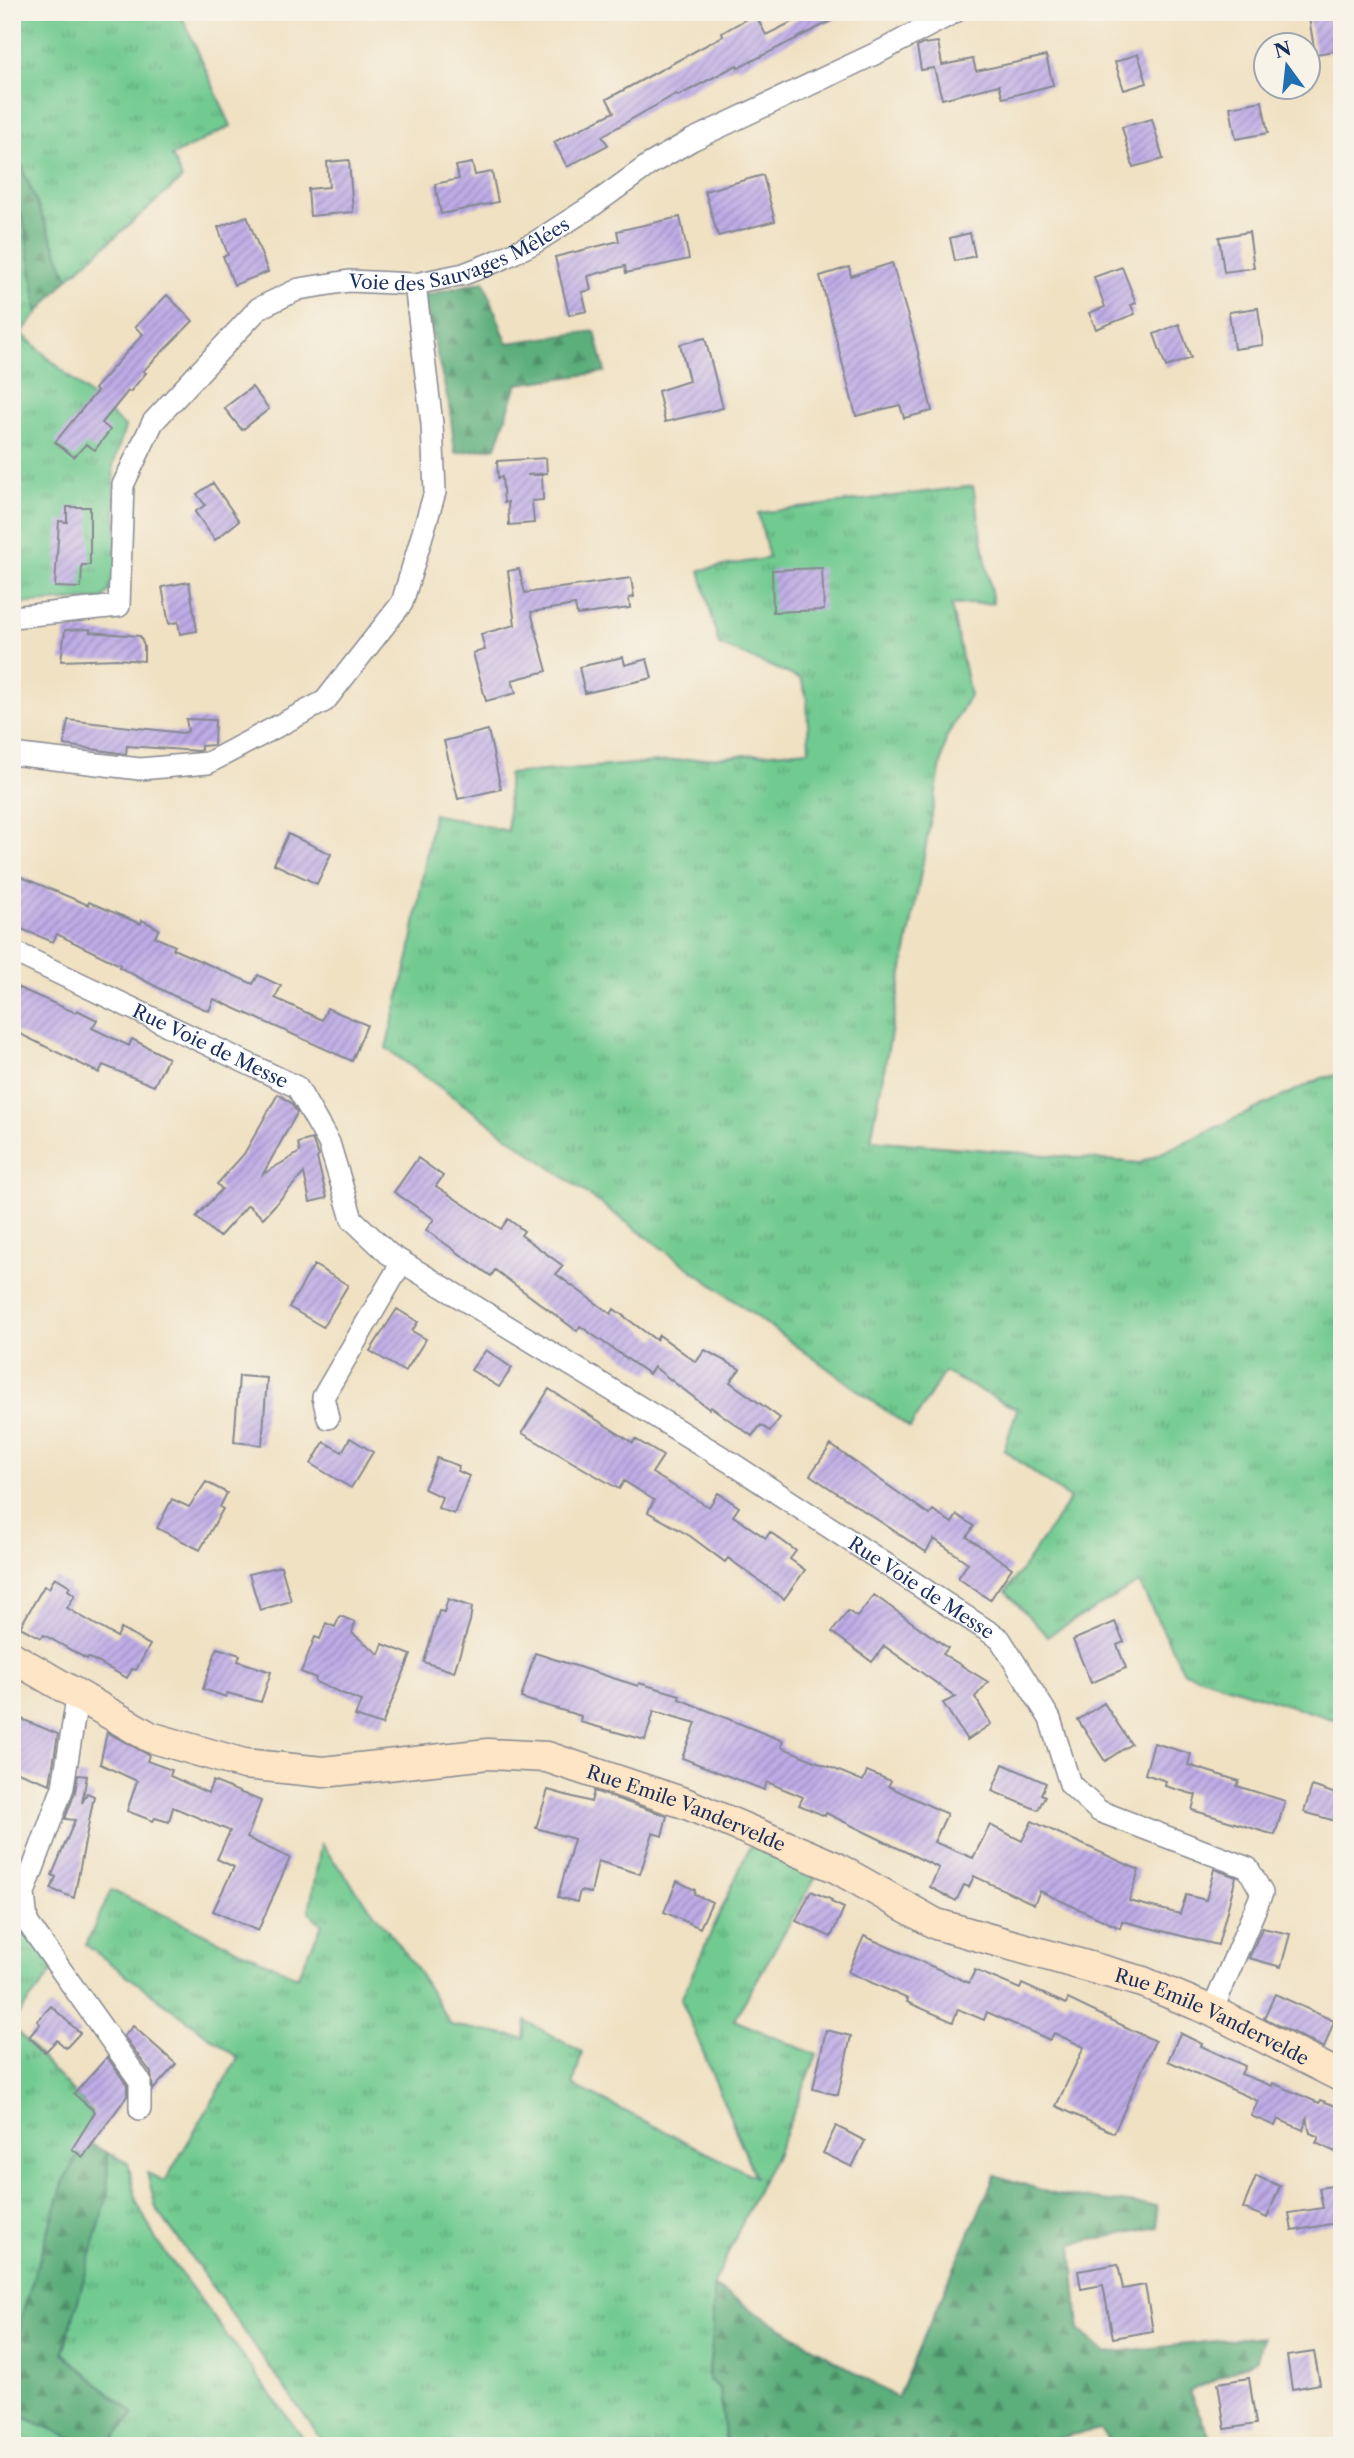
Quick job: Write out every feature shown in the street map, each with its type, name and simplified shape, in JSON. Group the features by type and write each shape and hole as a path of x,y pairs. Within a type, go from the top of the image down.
{"street":[{"name":"Voie des Sauvages Mêlées","path":"12,617 119,606 123,485 153,422 258,308 299,289 349,281 415,284 464,274 497,261 534,243 650,164 692,140 881,51 955,12"},
{"path":"12,754 140,769 208,763 325,701 402,603 435,492 432,425 415,284"},
{"name":"Rue Voie de Messe","path":"12,951 298,1087 329,1143 352,1219 389,1254 730,1462 1000,1639 1050,1719 1070,1784 1098,1811 1248,1868 1262,1893 1212,2011"},
{"path":"328,1418 323,1396 402,1262"},
{"name":"Rue Emile Vandervelde","path":"12,1657 150,1737 244,1764 323,1772 488,1754 548,1757 687,1804 835,1867 936,1924 1143,1982 1212,2011 1342,2077"},
{"path":"78,1693 63,1787 24,1893 27,1922 140,2081 140,2109"}],"green space":[{"path":"12,12 180,12 231,126 172,156 182,179 68,278 12,144"},
{"path":"12,144 68,278 38,313 24,223 12,191"},
{"path":"12,191 24,223 38,313 21,333 125,427 113,466 119,576 103,599 12,604"},
{"path":"484,281 507,343 595,331 605,372 517,384 496,447 455,453 450,409 423,296"},
{"path":"973,486 993,603 951,605 970,695 946,738 871,1140 1140,1163 1322,1078 1342,1074 1342,1722 1184,1672 1139,1583 1047,1636 1006,1592 1070,1499 1004,1450 1017,1409 944,1372 910,1428 386,1048 410,953 433,814 508,831 508,774 809,750 807,698 801,679 719,645 700,570 769,558 758,513"},
{"path":"321,1844 412,1962 451,2025 524,2038 526,2021 582,2052 573,2085 755,2177 681,1999 750,1846 816,1877 734,2020 817,2055 775,2158 761,2182 713,2286 713,2336 708,2379 720,2389 726,2446 326,2446 156,2208 147,2173 165,2181 238,2058 86,1945 111,1890 297,1977 322,1925 309,1912"},
{"path":"22,1923 55,1968 12,2023 12,1948"},
{"path":"12,2026 92,2113 86,2141 65,2178 20,2321 19,2415 91,2446 12,2446"},
{"path":"86,2141 107,2153 108,2194 63,2353 134,2414 108,2446 91,2446 19,2415 20,2321 65,2178"},
{"path":"107,2153 128,2163 137,2203 156,2240 309,2446 108,2446 133,2414 63,2353 108,2194"},
{"path":"995,2175 1056,2195 1156,2206 1158,2227 1072,2244 1079,2329 1105,2353 1263,2336 1257,2359 1189,2392 1215,2446 1113,2446 1100,2429 1021,2446 726,2446 720,2389 708,2379 713,2335 713,2286 897,2398"}],"building":[{"path":"794,12 849,12 738,68 737,65 678,96 676,94 602,136 608,145 567,167 554,142 614,112 607,99 723,36 722,33 755,14 766,35 798,19"},
{"path":"1308,12 1342,12 1342,50 1322,53 1322,32 1311,32"},
{"path":"938,42 942,65 973,59 976,71 1046,56 1053,85 1003,98 999,85 942,99 934,68 921,70 917,47"},
{"path":"1138,54 1147,83 1124,90 1115,62"},
{"path":"1262,102 1268,133 1236,139 1230,107"},
{"path":"1152,119 1163,159 1133,167 1122,127"},
{"path":"349,160 353,212 310,216 308,189 329,187 327,162"},
{"path":"472,163 475,175 492,172 498,202 441,214 435,184 459,179 456,166"},
{"path":"763,175 775,221 718,236 705,191"},
{"path":"247,216 268,272 234,285 223,256 228,255 218,227"},
{"path":"680,217 689,259 626,273 625,266 588,276 591,290 582,292 587,311 569,315 555,257 619,241 617,231"},
{"path":"1249,232 1254,268 1224,272 1219,237"},
{"path":"970,233 975,256 955,261 950,238"},
{"path":"892,263 932,411 904,418 900,405 856,416 820,276 849,267 851,276"},
{"path":"1122,267 1136,303 1131,305 1135,314 1096,329 1089,313 1105,307 1094,277"},
{"path":"167,295 193,321 143,371 146,373 102,423 110,430 95,450 86,444 74,457 55,442 97,391 94,389 143,334 135,327"},
{"path":"1258,308 1263,345 1234,349 1229,312"},
{"path":"1179,324 1191,358 1166,367 1154,334"},
{"path":"705,338 723,408 665,422 658,391 689,381 680,344"},
{"path":"252,387 269,409 242,430 224,408"},
{"path":"546,458 547,473 527,475 542,475 543,500 532,501 534,523 509,525 508,502 504,503 502,477 498,478 497,461"},
{"path":"213,483 239,521 215,540 195,512 205,505 197,494"},
{"path":"67,507 90,507 90,565 82,565 81,588 55,587 59,521 67,522"},
{"path":"822,568 824,610 773,612 772,570"},
{"path":"519,569 525,593 631,578 634,597 629,598 630,608 577,615 575,605 531,612 547,671 512,680 516,693 486,701 473,653 485,650 481,634 515,625 508,571"},
{"path":"189,582 197,631 180,634 178,622 169,624 162,587"},
{"path":"90,629 90,632 140,636 144,646 144,661 61,661 65,630"},
{"path":"623,657 625,665 647,659 652,678 585,693 579,667"},
{"path":"186,719 215,720 214,745 201,746 198,751 127,746 126,754 64,745 68,720 183,733 188,731"},
{"path":"488,730 501,789 458,799 444,741"},
{"path":"288,834 331,854 317,884 274,864"},
{"path":"12,873 88,905 89,902 141,924 142,920 159,929 155,937 175,946 173,949 253,984 258,975 281,986 275,998 322,1020 327,1008 367,1025 352,1061 214,999 209,1011 172,995 119,967 120,965 57,934 53,942 12,925"},
{"path":"12,985 97,1020 92,1028 129,1046 132,1039 168,1058 154,1086 103,1065 99,1073 12,1030"},
{"path":"278,1094 291,1103 297,1113 263,1174 300,1152 298,1143 312,1139 319,1156 317,1158 327,1198 310,1202 304,1173 263,1218 248,1205 219,1237 196,1217 222,1189 217,1184 244,1154"},
{"path":"418,1158 443,1176 436,1186 501,1229 508,1219 524,1231 521,1235 563,1266 556,1274 611,1314 614,1309 656,1340 659,1335 696,1362 705,1350 740,1369 730,1382 780,1418 770,1431 761,1425 752,1436 711,1407 709,1409 654,1367 649,1374 580,1326 577,1331 495,1270 491,1276 426,1230 434,1219 394,1192"},
{"path":"314,1265 348,1285 323,1327 289,1307"},
{"path":"397,1309 418,1322 412,1331 426,1339 405,1372 370,1351"},
{"path":"486,1350 512,1368 499,1387 471,1370"},
{"path":"239,1376 267,1378 262,1445 234,1442"},
{"path":"549,1389 633,1443 635,1439 663,1456 652,1473 709,1507 718,1493 739,1507 733,1516 766,1538 770,1532 796,1551 790,1559 805,1570 784,1599 728,1558 725,1562 690,1536 648,1512 654,1500 624,1481 619,1489 522,1433"},
{"path":"350,1438 373,1452 351,1488 311,1464 324,1442 342,1452"},
{"path":"831,1445 930,1515 933,1510 952,1523 957,1515 974,1526 967,1537 1012,1568 990,1600 958,1578 968,1563 934,1539 926,1552 810,1475"},
{"path":"437,1458 459,1466 458,1471 469,1476 454,1514 438,1508 442,1497 424,1489"},
{"path":"206,1482 227,1493 220,1507 223,1509 200,1550 157,1528 172,1499 189,1507"},
{"path":"281,1566 291,1601 260,1610 249,1574"},
{"path":"55,1577 70,1586 68,1590 75,1595 67,1608 117,1637 121,1629 150,1645 136,1670 132,1669 127,1678 44,1635 41,1638 20,1627 44,1586 49,1588"},
{"path":"874,1595 948,1648 943,1654 988,1682 975,1697 991,1724 967,1740 943,1703 956,1697 884,1646 872,1662 832,1632 848,1611 857,1617"},
{"path":"448,1599 472,1607 454,1672 424,1662 439,1611 444,1612"},
{"path":"340,1616 355,1622 352,1633 379,1654 383,1644 411,1655 382,1725 355,1716 361,1701 315,1682 316,1678 301,1672 315,1637 320,1639 326,1623 335,1627"},
{"path":"1115,1622 1124,1642 1117,1645 1126,1668 1091,1683 1073,1640"},
{"path":"217,1648 240,1655 238,1661 271,1672 261,1702 227,1693 226,1697 203,1689"},
{"path":"535,1653 638,1686 639,1683 680,1695 679,1699 783,1741 781,1747 863,1781 867,1771 891,1781 888,1786 947,1814 934,1842 973,1858 990,1825 1022,1841 1032,1821 1139,1870 1129,1901 1180,1914 1186,1895 1206,1900 1214,1869 1236,1877 1218,1945 1122,1921 1120,1928 1040,1891 1034,1904 974,1876 969,1887 964,1885 956,1901 930,1887 939,1868 826,1813 825,1816 799,1805 803,1797 767,1782 764,1790 682,1758 696,1723 654,1711 645,1740 580,1722 581,1716 521,1698"},
{"path":"1104,1703 1131,1744 1105,1761 1078,1720"},
{"path":"12,1715 58,1734 50,1784 12,1770"},
{"path":"107,1732 149,1755 147,1761 172,1770 170,1776 208,1793 213,1781 261,1801 247,1838 290,1858 258,1931 213,1911 234,1867 217,1859 230,1831 173,1807 169,1822 155,1818 153,1821 127,1811 137,1781 100,1764"},
{"path":"1154,1743 1191,1754 1188,1765 1239,1781 1237,1786 1285,1801 1275,1835 1192,1810 1196,1795 1165,1786 1166,1781 1145,1774"},
{"path":"1003,1764 1046,1783 1041,1794 1045,1796 1038,1810 992,1791"},
{"path":"78,1775 87,1776 82,1803 87,1793 94,1796 74,1898 51,1889 56,1877 52,1875 75,1820 65,1819"},
{"path":"1312,1786 1342,1796 1342,1823 1304,1812"},
{"path":"548,1790 591,1802 594,1791 667,1816 662,1836 653,1833 640,1874 598,1861 591,1893 580,1891 577,1902 558,1897 574,1839 536,1828"},
{"path":"677,1881 695,1890 694,1894 712,1902 700,1928 664,1912"},
{"path":"811,1891 844,1908 831,1937 796,1921"},
{"path":"1262,1928 1290,1934 1281,1967 1249,1958"},
{"path":"864,1936 969,1983 975,1970 1020,1989 1022,1984 1066,2004 1068,1999 1155,2041 1114,2133 1056,2106 1084,2047 1054,2033 1050,2040 987,2012 984,2020 958,2009 953,2022 907,2002 908,1999 848,1972"},
{"path":"1275,1994 1334,2021 1324,2048 1264,2018"},
{"path":"51,2006 80,2033 66,2048 57,2040 45,2052 29,2037 40,2024 37,2021"},
{"path":"133,2026 176,2064 153,2090 151,2073 124,2036"},
{"path":"826,2030 851,2036 838,2095 813,2089"},
{"path":"1180,2033 1245,2066 1241,2074 1342,2109 1342,2155 1316,2143 1319,2137 1310,2133 1307,2118 1303,2130 1278,2119 1275,2126 1251,2116 1258,2101 1168,2061"},
{"path":"107,2057 127,2085 127,2096 83,2157 72,2149 95,2112 74,2094"},
{"path":"836,2126 865,2141 852,2167 823,2153"},
{"path":"1256,2176 1280,2186 1267,2218 1243,2208"},
{"path":"1339,2185 1342,2222 1292,2231 1289,2213 1323,2208 1319,2188"},
{"path":"1118,2264 1123,2289 1145,2285 1153,2331 1113,2338 1103,2285 1081,2289 1078,2271"},
{"path":"1314,2352 1320,2384 1292,2389 1287,2356"},
{"path":"1249,2378 1256,2424 1225,2429 1218,2383"}]}
